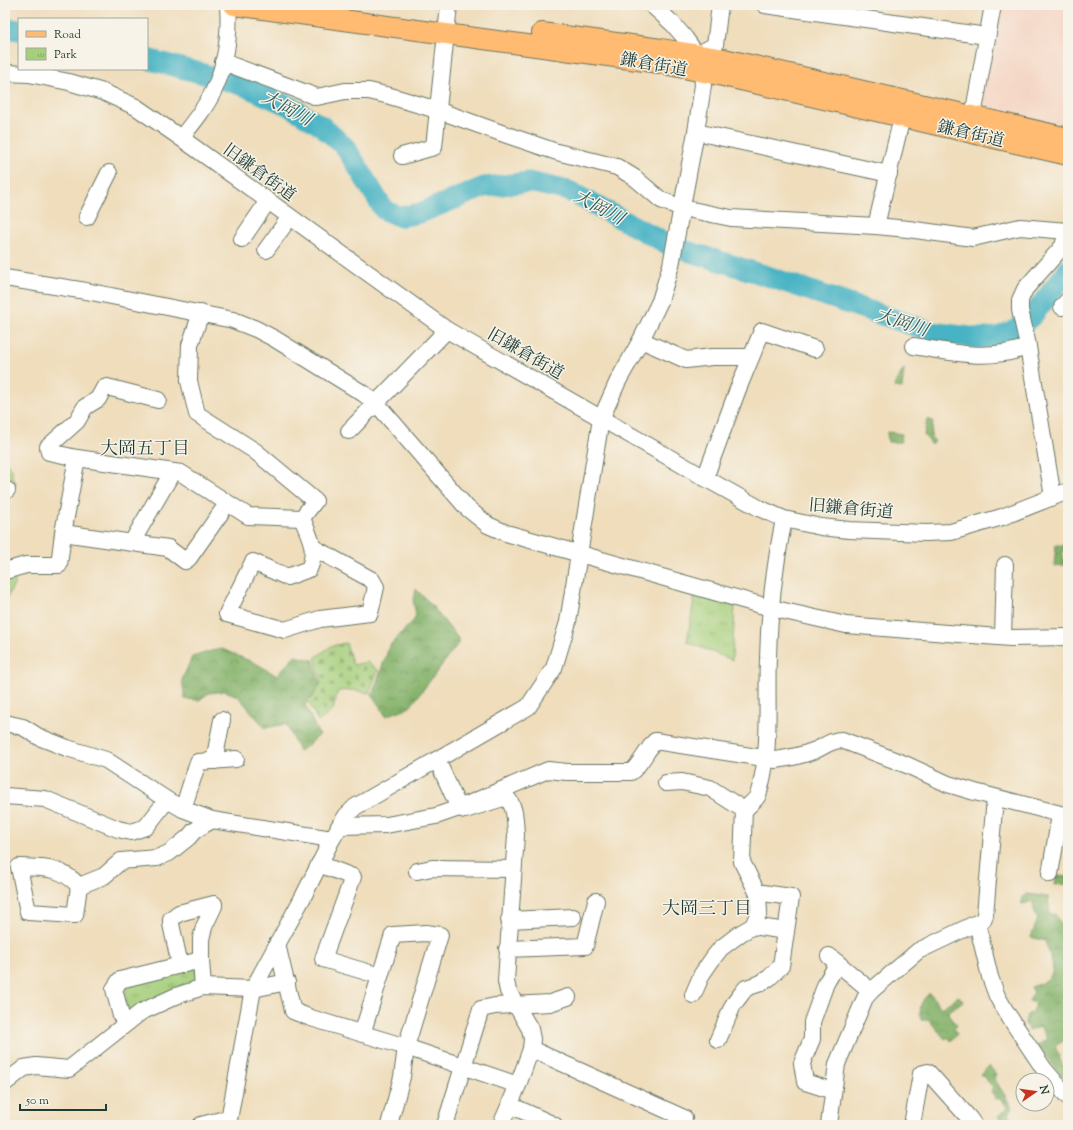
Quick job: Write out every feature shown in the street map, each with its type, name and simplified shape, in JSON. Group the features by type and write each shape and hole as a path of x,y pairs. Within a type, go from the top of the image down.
{"main road":[{"name":"鎌倉街道","path":"234,5 448,20"},
{"name":"鎌倉街道","path":"333,5 661,49 699,64 902,118 1068,155"},
{"name":"鎌倉街道","path":"699,64 724,59 1068,138"}],"street":[{"path":"181,138 202,110 214,89 223,64 228,38 228,5"},
{"path":"201,1125 229,1121 253,989 335,833 346,816 355,807 528,707 554,668 568,622 601,419 618,381 641,340 660,301 671,265 696,132 703,85 699,64 685,38 673,24 652,5"},
{"path":"699,64 715,45 720,5"},
{"path":"765,5 987,36"},
{"path":"973,116 993,5"},
{"path":"402,156 434,147 448,20"},
{"path":"223,64 317,97 345,91 369,91 437,110 507,136 617,167 635,178 661,200 682,208 731,218 876,226 973,238 1020,227 1068,230 1063,246 1025,289 1020,300 1020,310 1028,344 1053,497"},
{"name":"旧鎌倉街道","path":"5,73 30,74 69,82 103,92 136,107 448,330 704,478 759,508 784,519 821,528 926,533 951,532 1002,517 1068,491"},
{"path":"876,226 902,118"},
{"path":"696,132 889,174"},
{"path":"87,217 109,173"},
{"path":"242,239 268,201"},
{"path":"266,250 290,217"},
{"path":"5,278 86,291 201,313 233,320 256,329 317,363 376,403 467,508 488,525 506,533 771,608 846,624 1004,637 1068,638"},
{"path":"201,313 190,345 189,381 197,414 255,451 315,501 302,518"},
{"path":"349,430 448,330"},
{"path":"704,478 762,332 815,349"},
{"path":"641,340 686,360 712,357 751,357"},
{"path":"914,346 965,355 983,355 1012,353 1028,344"},
{"path":"158,400 107,386 98,398 85,407 76,421 48,447 49,452 172,473 181,473 227,504 248,516 302,518"},
{"path":"5,571 26,565 59,565 63,533 78,458"},
{"path":"132,542 172,473"},
{"path":"63,533 168,548 184,561 189,558 227,504"},
{"path":"302,518 314,548 313,561 309,569 287,577 253,562 227,614 285,630 320,619 370,612 376,587 372,580 314,548"},
{"path":"692,995 702,974 721,948 753,926 759,912 758,894 742,862 744,810 758,796 766,759 768,657 771,608 780,538 784,519"},
{"path":"1004,637 1005,565"},
{"path":"214,761 222,720"},
{"path":"5,723 23,727 39,737 67,748 106,760 167,800 184,809 212,820 335,833 436,816 459,808 548,770 568,772 631,772 636,768 647,750 655,742 776,760 789,758 817,749 836,740 842,740 907,765 948,784 1064,816 1050,874"},
{"path":"184,809 198,762 236,759"},
{"path":"437,760 459,808 465,810 506,797 511,802 516,835 506,981 508,991 530,1029 532,1039 518,1085 501,1125"},
{"path":"666,783 682,782 710,788 744,810"},
{"path":"5,796 45,799 118,829 131,832 146,827 167,800"},
{"path":"829,1125 837,1064 864,998 918,951 983,920 985,915 995,798"},
{"path":"79,886 104,876 121,861 157,858 169,853 189,837 194,831 212,820"},
{"path":"319,864 352,877 323,959 380,976"},
{"path":"416,871 432,868 513,869"},
{"path":"718,1040 733,1005 746,988 761,983 769,978 781,966 790,897 762,893 758,894"},
{"path":"507,949 586,946 596,901"},
{"path":"180,965 171,919 180,913 214,904 204,927 201,939 203,987"},
{"path":"509,920 573,917"},
{"path":"977,923 990,978 997,996 1044,1069 1068,1097"},
{"path":"753,926 786,931"},
{"path":"362,1034 393,935 426,933 440,935 406,1047 402,1077 389,1125"},
{"path":"277,944 293,1011 518,1085"},
{"path":"127,1023 120,1016 114,989 120,980 201,960"},
{"path":"833,1091 805,1082 802,1063 812,1039 812,1022 834,960 871,991"},
{"path":"5,1083 24,1068 36,1066 69,1069 141,1012 176,996 203,987 253,989 287,982"},
{"path":"445,1125 481,1009 550,1003 568,997"},
{"path":"530,1048 684,1118 681,1125"},
{"path":"912,1125 921,1074 928,1072 974,1125"},
{"path":"510,1105 554,1125"}],"shaded area":[{"path":"997,5 1068,5 1068,125 979,105"}],"green space":[{"path":"904,369 902,388 894,387 896,381"},
{"path":"927,419 933,421 931,437 935,441 932,445 924,435"},
{"path":"887,432 902,434 901,442 888,442"},
{"path":"5,460 12,470 12,477 17,484 5,488"},
{"path":"1056,545 1068,546 1068,549 1062,551 1065,565 1054,566"},
{"path":"14,572 15,583 5,601 5,575"},
{"path":"416,589 428,601 460,641 410,707 386,716 372,695 390,645 414,620 416,615 413,601"},
{"path":"695,594 735,605 732,660 687,642"},
{"path":"346,643 353,665 367,662 378,670 369,693 352,690 338,691 333,710 318,722 309,703 321,683 315,658 331,646"},
{"path":"222,649 259,665 277,676 294,656 313,660 320,686 305,705 319,735 310,744 299,751 286,724 265,728 238,696 225,691 209,693 199,700 185,699 182,680 192,657"},
{"path":"1056,876 1068,877 1068,884 1055,885"},
{"path":"1028,894 1048,897 1050,915 1055,914 1065,933 1068,932 1068,1038 1055,1046 1062,1064 1068,1073 1068,1083 1037,1046 1047,1039 1040,1026 1029,1031 1025,1023 1027,1015 1033,1012 1036,1003 1029,1001 1034,992 1031,987 1047,979 1053,970 1051,957 1045,941 1031,937 1038,919 1034,911 1034,901 1022,904 1022,897"},
{"path":"195,967 199,988 130,1015 126,1006 126,986"},
{"path":"930,993 941,1008 959,996 963,1001 948,1012 957,1025 954,1029 957,1034 951,1041 948,1037 945,1039 929,1020 921,1020 920,1012 922,1002"},
{"path":"989,1066 996,1074 994,1078 1013,1109 1008,1114 1015,1125 1004,1125 998,1116 1008,1108 1000,1098 996,1099 991,1091 993,1087 981,1074"}],"waterway":[{"name":"大岡川","path":"5,28 18,30"},
{"name":"大岡川","path":"148,59 244,86 291,107 323,127 346,148 384,210 400,217 420,213 484,187 529,182 569,191 671,246 764,275 932,332 977,338 998,337 1017,329 1033,315 1068,270"}],"district":[{"name":"大岡五丁目","path":"145,448"},
{"name":"大岡三丁目","path":"707,908"}]}
